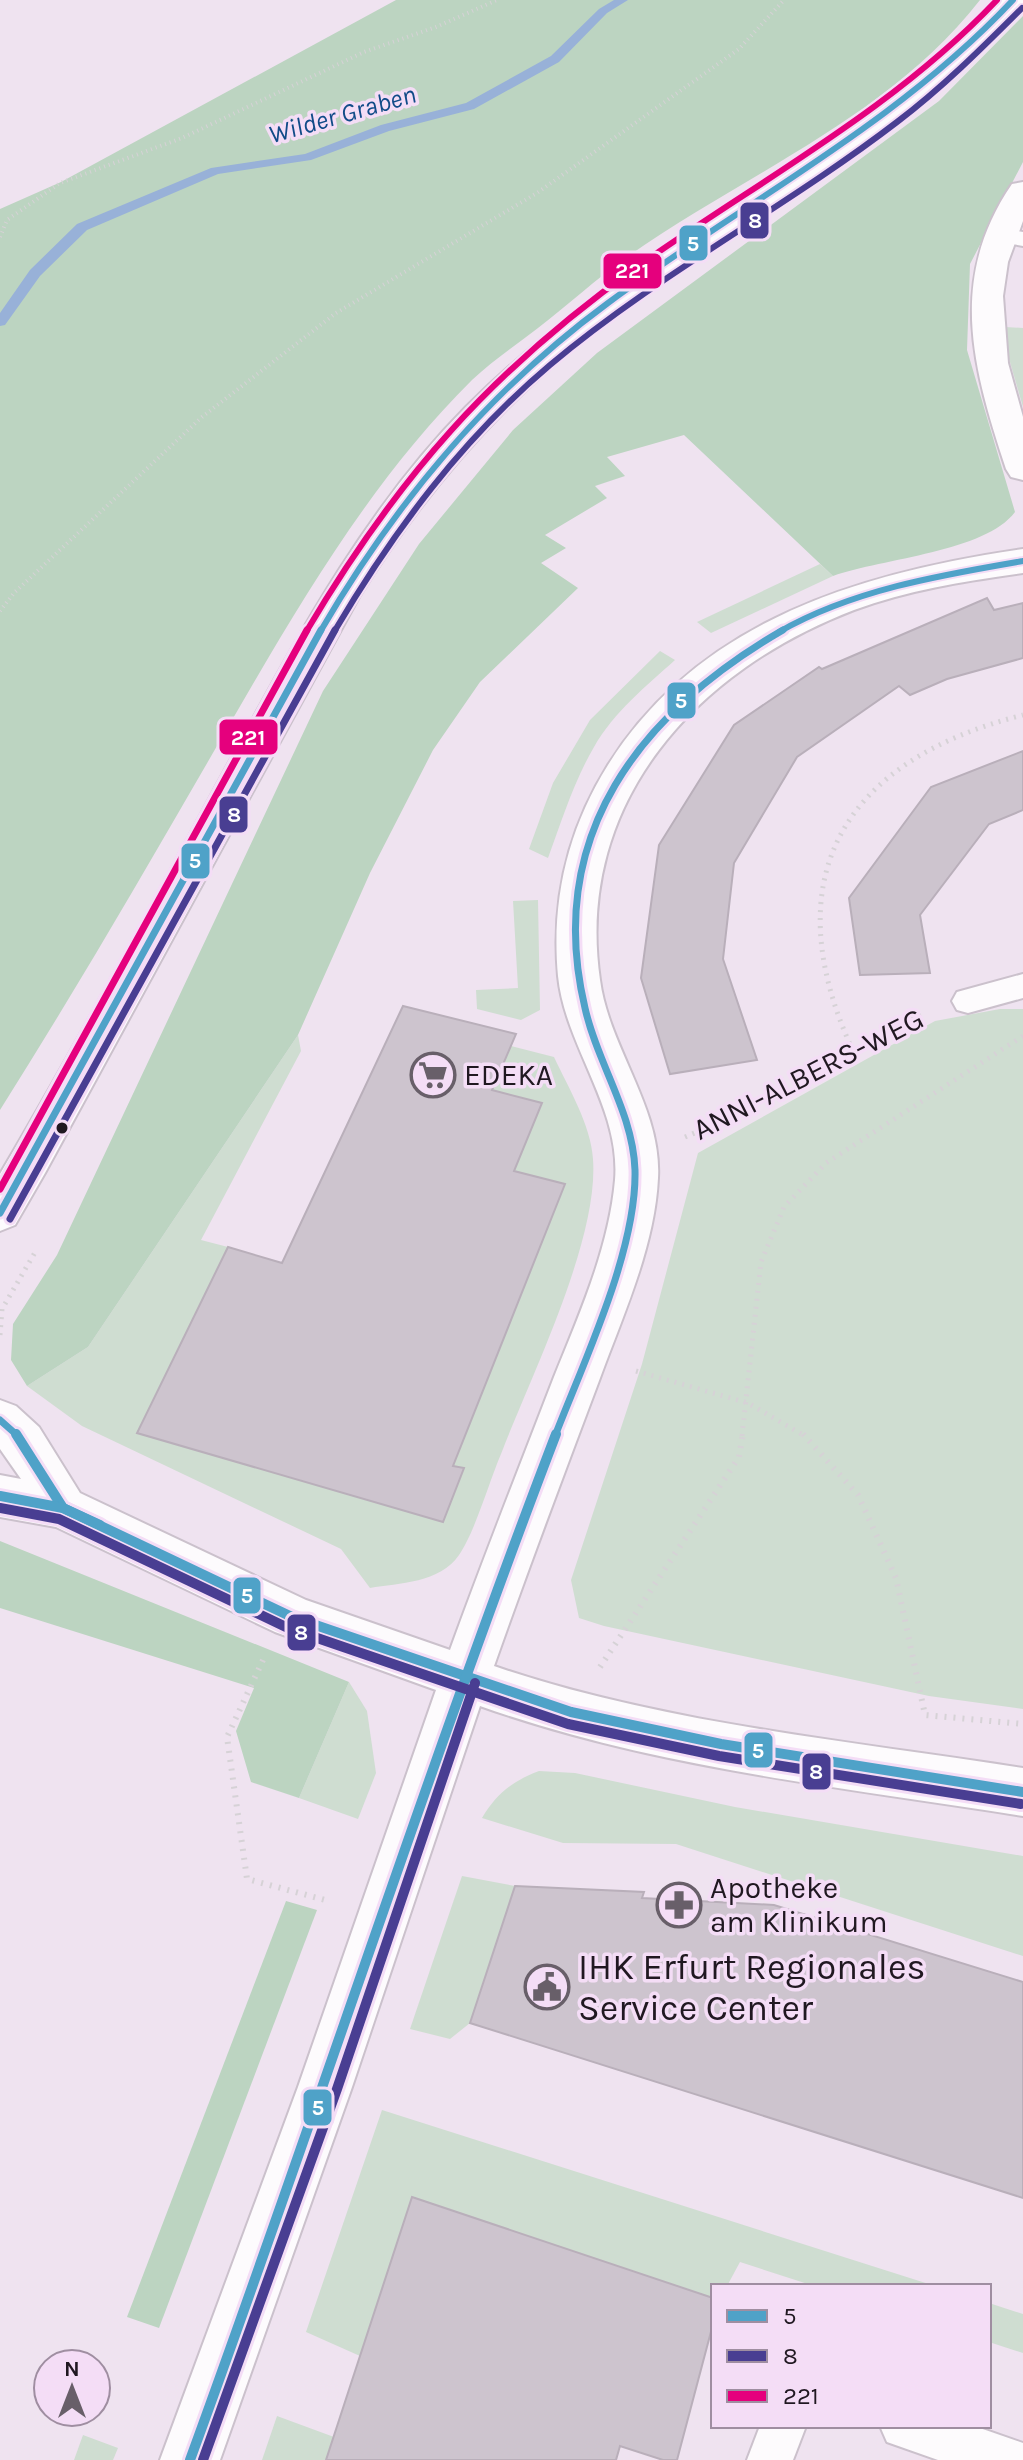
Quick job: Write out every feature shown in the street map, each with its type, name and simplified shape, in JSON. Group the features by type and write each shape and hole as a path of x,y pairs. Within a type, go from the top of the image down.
{"street":[{"path":"0,1213 92,1054 293,679 377,539 429,465 536,361 738,213 875,125 925,87 990,28 1013,0"},
{"path":"1023,191 986,321 987,351 1023,469"},
{"path":"190,2460 384,1915 464,1679 619,1265 636,1192 640,1150 591,1032 578,956 580,885 589,849 608,798 632,756 667,711 715,666 771,634 838,603 881,588 962,570 1023,561"},
{"path":"0,1420 23,1441 63,1508"},
{"path":"0,1496 63,1508 292,1617 464,1679 571,1712 721,1744 973,1787 1023,1792"}],"lane":[{"path":"968,1001 1023,986"},
{"path":"770,2460 782,2428"},
{"path":"909,2428 1009,2460"}],"path":[{"path":"0,237 7,220 60,183 182,138 364,52 436,27 497,0"},
{"path":"0,611 14,593 214,407 336,313 537,193 727,58 784,0"},
{"path":"853,1051 831,1007 818,954 818,899 836,846 867,799 916,755 953,736 1023,715"},
{"name":"ANNI-ALBERS-WEG","path":"640,1150 686,1137 723,1121 924,1013 968,1001"},
{"path":"571,1712 739,1457 748,1403 761,1262 784,1207 826,1163 1023,1036"},
{"path":"585,1357 748,1403 802,1433 858,1495 896,1578 925,1715 1023,1724"},
{"path":"292,1617 264,1657 227,1737 247,1879 384,1915"}],"green space":[{"path":"396,0 980,0 943,41 903,78 814,141 627,257 488,366 434,420 366,506 305,597 0,1110 0,209 61,182"},
{"path":"1023,16 1023,162 970,264 967,350 1015,512 1001,525 958,545 833,576 684,435 607,457 625,476 595,486 607,498 545,535 566,548 541,563 578,588 480,682 433,750 370,873 298,1035 88,1347 27,1386 11,1360 13,1324 57,1255 323,691 419,544 513,430 597,353 939,101"},
{"path":"1005,327 1023,328 1023,407 1005,345"},
{"path":"820,564 833,576 711,633 697,622"},
{"path":"660,651 675,660 631,700 602,734 574,787 548,858 529,849 553,783 590,720"},
{"path":"538,900 540,1010 521,1020 477,1009 476,990 518,988 513,901"},
{"path":"1000,1009 1023,1009 1023,1709 929,1696 579,1618 571,1580 642,1364 698,1153 935,1021"},
{"path":"298,1035 301,1051 201,1240 228,1247 137,1433 443,1522 464,1469 453,1466 514,1171 542,1103 492,1090 511,1046 554,1057 578,1106 591,1146 592,1192 574,1267 471,1533 451,1564 430,1576 406,1583 370,1588 341,1549 82,1426 27,1386 88,1347"},
{"path":"0,1541 349,1682 299,1798 251,1782 236,1731 254,1688 0,1608"},
{"path":"349,1682 367,1711 376,1773 358,1819 299,1798"},
{"path":"539,1771 575,1773 735,1807 1023,1856 1023,1956 676,1844 563,1843 482,1818 506,1789"},
{"path":"462,1876 515,1886 470,2023 450,2039 410,2029"},
{"path":"286,1901 317,1910 159,2328 127,2317"},
{"path":"382,2110 929,2284 808,2284 740,2262 728,2284 711,2284 711,2297 412,2197 360,2356 306,2332"},
{"path":"991,2304 1023,2314 1023,2353 991,2343"},
{"path":"277,2416 334,2437 326,2460 262,2460"},
{"path":"83,2435 118,2448 113,2460 74,2460"}],"building":[{"path":"987,598 994,610 1023,603 1023,658 947,679 910,695 899,686 797,757 734,863 723,959 757,1060 670,1074 641,978 659,845 734,725 819,667 822,669"},
{"path":"1023,751 1023,810 989,824 920,915 930,973 860,975 849,898 931,787"},
{"path":"403,1006 516,1034 492,1090 542,1103 514,1171 565,1184 453,1466 464,1468 443,1522 137,1433 228,1247 282,1263"},
{"path":"515,1886 644,1892 642,1898 774,1905 1023,1982 1023,2198 470,2023"},
{"path":"412,2197 711,2297 711,2332 677,2460 663,2460 620,2446 616,2460 326,2460"}],"waterway":[{"name":"Wilder Graben","path":"0,322 35,273 82,227 215,171 307,157 385,128 470,106 555,59 603,11 622,0"}],"transit line":[{"name":"221","path":"0,1189 330,590 394,495 430,450 500,376 567,319 673,242 879,106 940,56 997,0"},
{"name":"5","path":"0,1213 336,604 401,506 438,460 507,386 572,330 675,255 887,113 953,60 1013,0"},
{"name":"8","path":"10,1219 349,607 380,558 448,466 487,423 550,365 688,264 830,171 898,122 963,68 1022,8"},
{"name":"5","path":"190,2460 306,2141 475,1649 601,1315 629,1223 634,1195 633,1148 622,1108 585,1010 576,948 579,885 595,825 608,797 643,743 684,697 732,659 785,629 841,604 961,571 1023,561"},
{"name":"5","path":"0,1420 23,1441 63,1508 100,1525"},
{"name":"5","path":"0,1496 63,1508 292,1617 571,1712 721,1744 1023,1792"},
{"name":"8","path":"0,1508 59,1519 288,1628 568,1724 719,1756 1021,1804"},
{"name":"8","path":"203,2460 337,2089 475,1683"}],"place":[{"name":"EDEKA","path":"433,1075"},
{"name":"Apotheke am Klinikum","path":"679,1905"},
{"name":"IHK Erfurt Regionales Service Center","path":"547,1987"}]}
